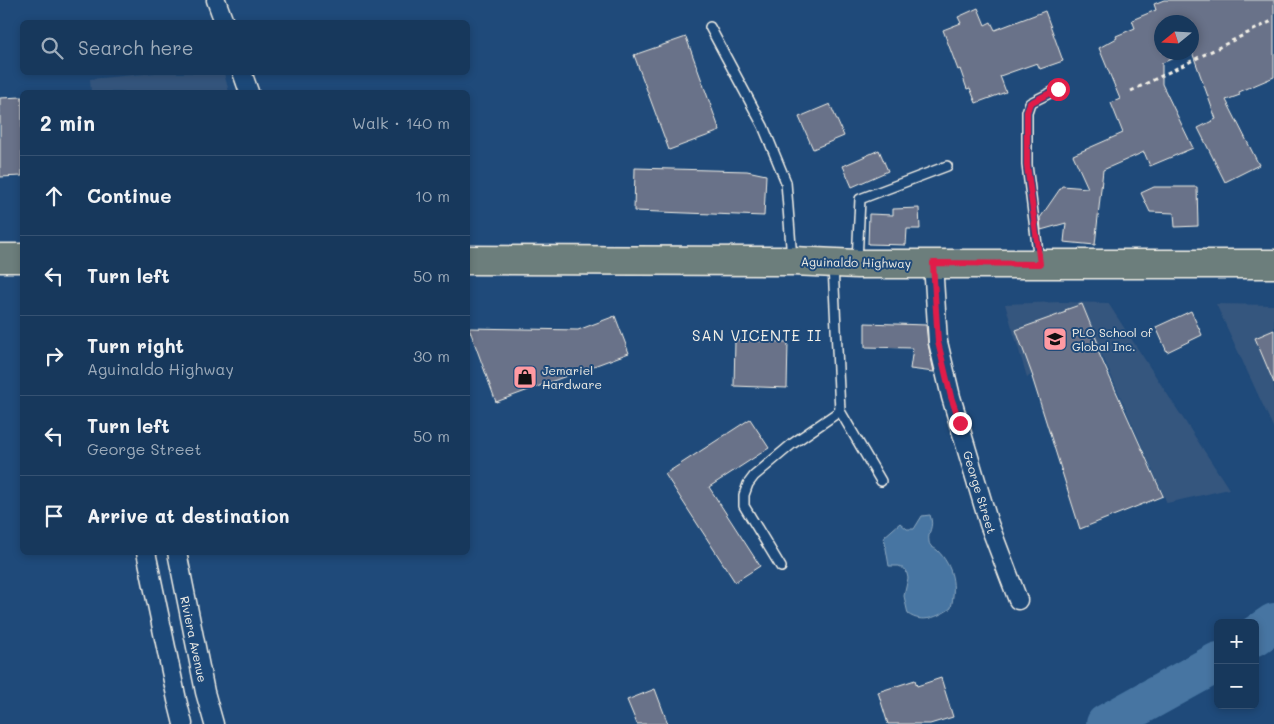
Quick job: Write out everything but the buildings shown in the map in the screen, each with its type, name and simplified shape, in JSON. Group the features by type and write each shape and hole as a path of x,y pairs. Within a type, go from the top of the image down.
{"main road":[{"path":"0,258 20,258"},
{"name":"Aguinaldo Highway","path":"470,260 845,264 1274,264"}],"street":[{"path":"216,0 223,20"},
{"path":"243,75 248,90"},
{"name":"George Street","path":"933,263 938,342 951,397 989,524 1018,600"},
{"path":"147,555 176,700 183,724"},
{"name":"Riviera Avenue","path":"178,555 214,724"}],"lane":[{"path":"710,27 763,126 786,182 793,262"},
{"path":"1040,264 1027,165 1027,112 1030,103 1058,89"},
{"path":"881,481 840,411 845,264 860,199 947,166"},
{"path":"781,567 744,506 746,490 754,476 784,451 840,411"}],"path":[{"path":"1131,91 1274,20"}],"shaded area":[{"path":"133,75 225,75 228,90 91,90 90,79"},
{"path":"1108,303 1229,489 1167,503 1102,355 1083,358 1027,377 1005,304"},
{"path":"1216,304 1274,305 1274,429"},
{"path":"930,515 932,523 929,542 943,556 950,570 953,584 953,600 951,608 946,611 930,618 919,619 908,614 904,596 908,578 906,570 899,566 889,566 884,537 900,523 907,529 914,529 922,516"}],"waterway":[{"path":"1259,633 1274,623"},
{"path":"1106,724 1214,664"}],"place":[{"name":"PLO School of Global Inc.","path":"1055,339"},
{"name":"Jemariel Hardware","path":"525,377"}],"district":[{"name":"SAN VICENTE II","path":"757,335"}],"route":[{"path":"960,423 951,397 938,342 933,263 1040,264 1027,165 1027,112 1030,103 1058,89"}]}
